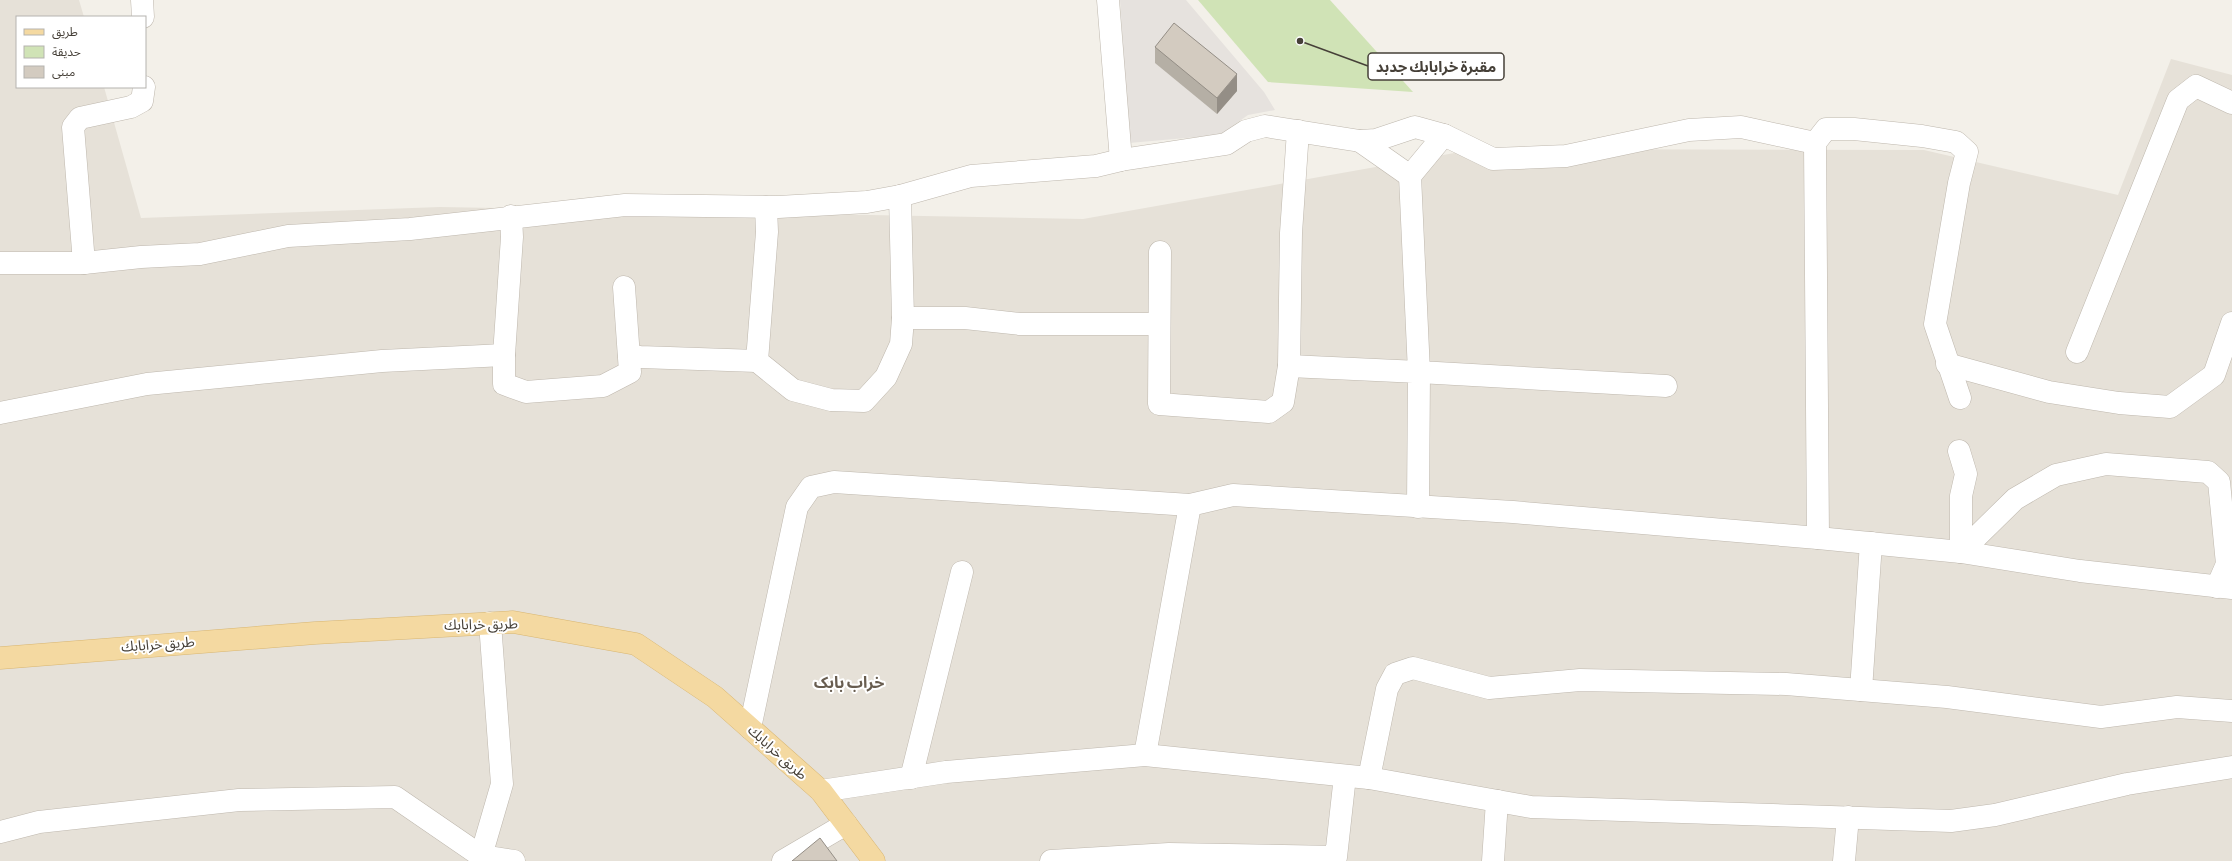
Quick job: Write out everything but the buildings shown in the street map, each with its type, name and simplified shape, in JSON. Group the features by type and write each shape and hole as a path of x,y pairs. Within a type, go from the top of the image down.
{"main road":[{"name":"طريق خرابابك","path":"0,658 315,633 513,622 636,644 715,697 821,791 874,861"}],"street":[{"path":"142,0 143,16"},
{"path":"1108,0 1121,160"},
{"path":"2077,352 2178,100 2196,86 2232,103"},
{"path":"84,262 73,127 80,118 131,108 142,101 145,88"},
{"path":"0,263 84,262 200,254 288,236 410,229 511,216 625,205 766,207 867,202 900,196 971,176 1096,166 1121,160 1226,144 1246,131 1265,126 1360,141 1376,140 1416,127 1444,134 1493,159 1566,156 1689,130 1741,127 1815,143"},
{"path":"1818,538 1815,143 1826,129 1854,129 1956,142 1967,152 1959,184 1935,324 1947,364 1960,398"},
{"path":"1160,252 1159,404 1269,412 1283,402 1289,366 1290,233 1298,131"},
{"path":"1418,507 1419,372 1410,176 1444,134"},
{"path":"1360,141 1410,176"},
{"path":"628,355 640,357 757,362 793,390 831,400 864,401 886,377 901,344 903,318 900,196"},
{"path":"757,362 766,207"},
{"path":"511,216 512,237 504,355 504,384 526,392 603,386 630,372 624,287"},
{"path":"903,318 965,318 1020,324 1159,324"},
{"path":"1947,364 2049,392 2119,403 2170,407 2223,372 2232,323"},
{"path":"0,413 147,384 382,361 504,355"},
{"path":"1289,366 1666,386"},
{"path":"1959,451 1966,474 1961,496 1961,552"},
{"path":"750,728 797,507 811,487 834,482 1190,505 1233,495 1513,512 1818,538 1961,552 2080,571 2225,587 2227,564 2219,482 2208,472 2106,464 2056,475 2015,499 1961,552"},
{"path":"1145,755 1190,505"},
{"path":"1861,690 1871,543"},
{"path":"911,778 962,572"},
{"path":"470,855 502,784 490,623"},
{"path":"1369,778 1387,689 1396,674 1413,668 1489,688 1580,680 1786,684 1947,697 2101,717 2177,707 2232,712"},
{"path":"821,791 946,772 1145,755 1369,778 1531,807 1951,821 1995,815 2127,784 2232,767"},
{"path":"1051,861 1169,854 1336,857 1345,776"},
{"path":"0,832 39,822 239,800 395,797 470,855 514,861"},
{"path":"1493,861 1497,801"},
{"path":"1844,861 1848,818"},
{"path":"783,861 846,824"}],"shaded area":[{"path":"0,0 79,0 84,16 16,16 16,88 104,88 141,218 440,207 1083,219 1477,149 1924,150 2118,195 2171,59 2232,75 2232,861 0,861"},
{"path":"1120,0 1186,0 1264,92 1275,110 1248,115 1220,135 1129,143"}],"green space":[{"path":"1198,0 1330,0 1413,92 1268,82"}],"place":[{"name":"مقبرة خرابابك جدبد","path":"1300,41"}],"district":[{"name":"خراب بابک","path":"849,683"}]}
